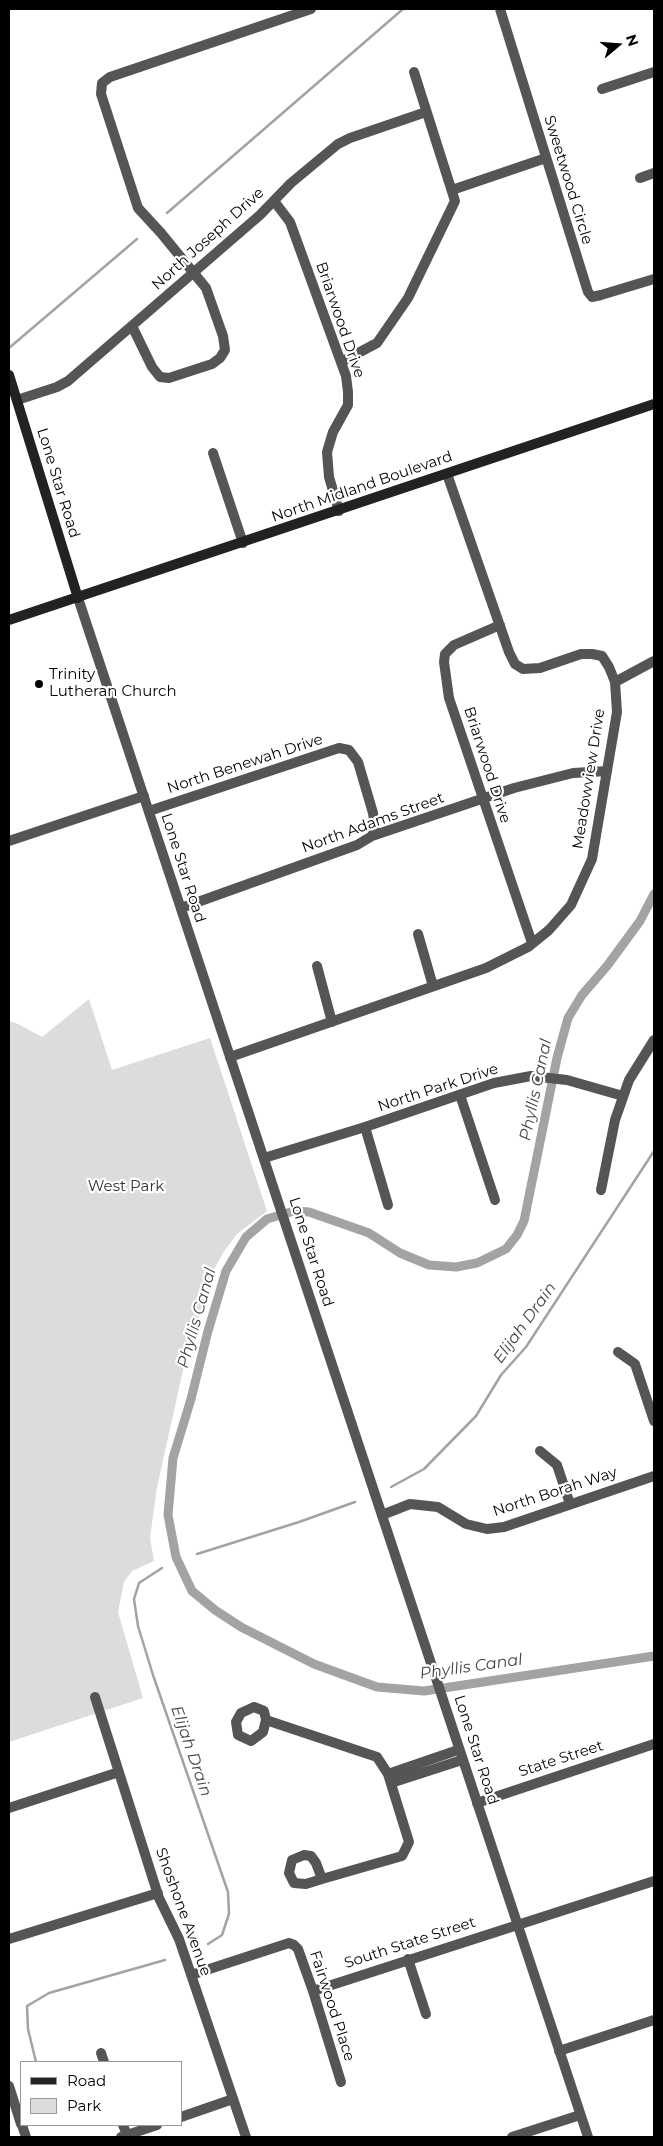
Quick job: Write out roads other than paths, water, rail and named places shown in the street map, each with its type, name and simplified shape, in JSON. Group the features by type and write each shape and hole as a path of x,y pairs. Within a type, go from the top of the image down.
{"main road":[{"name":"Lone Star Road","path":"9,375 78,598"},
{"name":"North Midland Boulevard","path":"9,620 654,404"}],"street":[{"path":"132,326 152,367 160,377 169,378 212,364 220,358 225,350 223,336 206,288 138,208 101,94 102,83 110,77 311,9"},
{"name":"Sweetwood Circle","path":"500,9 588,292 592,297 654,279"},
{"path":"341,362 377,343 408,298 455,201 414,72"},
{"path":"602,89 654,72"},
{"name":"North Joseph Drive","path":"17,400 58,387 68,381 338,144 350,138 426,112"},
{"path":"452,190 546,158"},
{"path":"640,178 654,173"},
{"name":"Briarwood Drive","path":"274,201 290,222 341,362 348,392 348,405 333,432 328,452 329,477 339,510"},
{"path":"214,453 243,542"},
{"path":"447,474 500,625"},
{"name":"Lone Star Road","path":"78,598 588,2137"},
{"name":"Briarwood Drive","path":"500,625 454,645 445,654 449,698 532,943"},
{"name":"Meadowview Drive","path":"230,1057 486,968 532,943 549,930 571,904 592,859 617,712 615,682 602,656 592,654 581,654 540,668 523,669 515,664 500,625"},
{"path":"615,682 654,661"},
{"name":"North Benewah Drive","path":"149,811 339,748 349,750 358,762 373,813 375,827 372,836"},
{"name":"North Adams Street","path":"181,908 357,846 372,836 482,799 573,773 607,771"},
{"path":"9,841 144,796"},
{"path":"418,934 433,986"},
{"path":"316,966 332,1022"},
{"path":"601,1190 615,1120 623,1096 629,1080 654,1040"},
{"name":"North Park Drive","path":"264,1158 503,1081 531,1076 562,1080 623,1096"},
{"path":"460,1095 495,1200"},
{"path":"365,1127 388,1205"},
{"path":"618,1352 635,1364 654,1420"},
{"path":"540,1451 557,1465 570,1504"},
{"name":"North Borah Way","path":"382,1515 410,1504 438,1507 466,1524 487,1529 504,1527 654,1476"},
{"name":"Shoshone Avenue","path":"95,1697 158,1893 179,1939 246,2137"},
{"path":"266,1720 377,1757 390,1778 409,1842 402,1856 322,1879"},
{"name":"State Street","path":"477,1803 654,1744"},
{"path":"390,1778 460,1755"},
{"path":"9,1808 119,1772"},
{"name":"South State Street","path":"313,1991 654,1881"},
{"path":"9,1939 158,1893"},
{"name":"Fairwood Place","path":"191,1975 288,1943 294,1945 298,1949 313,1991 341,2082"},
{"path":"408,1959 426,2014"},
{"path":"559,2051 654,2020"},
{"path":"9,2086 20,2121"},
{"path":"182,2116 233,2099"},
{"path":"512,2137 580,2115"},
{"path":"124,2136 154,2126"}],"waterway":[{"path":"167,213 403,9"},
{"path":"9,348 137,239"},
{"name":"Phyllis Canal","path":"654,894 640,921 607,966 582,995 568,1018 557,1058 524,1221 517,1235 506,1249 477,1263 456,1267 429,1265 400,1253 369,1233 309,1212 294,1211 267,1219 246,1237 226,1271 208,1331 191,1399 173,1458 168,1515 176,1557 192,1591 215,1610 241,1627 314,1664 377,1687 424,1691 654,1656"},
{"name":"Elijah Drain","path":"391,1487 424,1469 476,1416 501,1375 526,1347 654,1151"},
{"name":"Elijah Drain","path":"197,1554 355,1502"},
{"name":"Elijah Drain","path":"162,1568 139,1583 134,1599 138,1626 153,1675 228,1892 229,1914 222,1935 208,1944"},
{"name":"Elijah Drain","path":"36,2061 28,2029 27,2006 49,1993 165,1960"}],"place":[{"name":"Trinity Lutheran Church","path":"39,684"}],"park label":[{"name":"West Park","path":"126,1187"}]}
